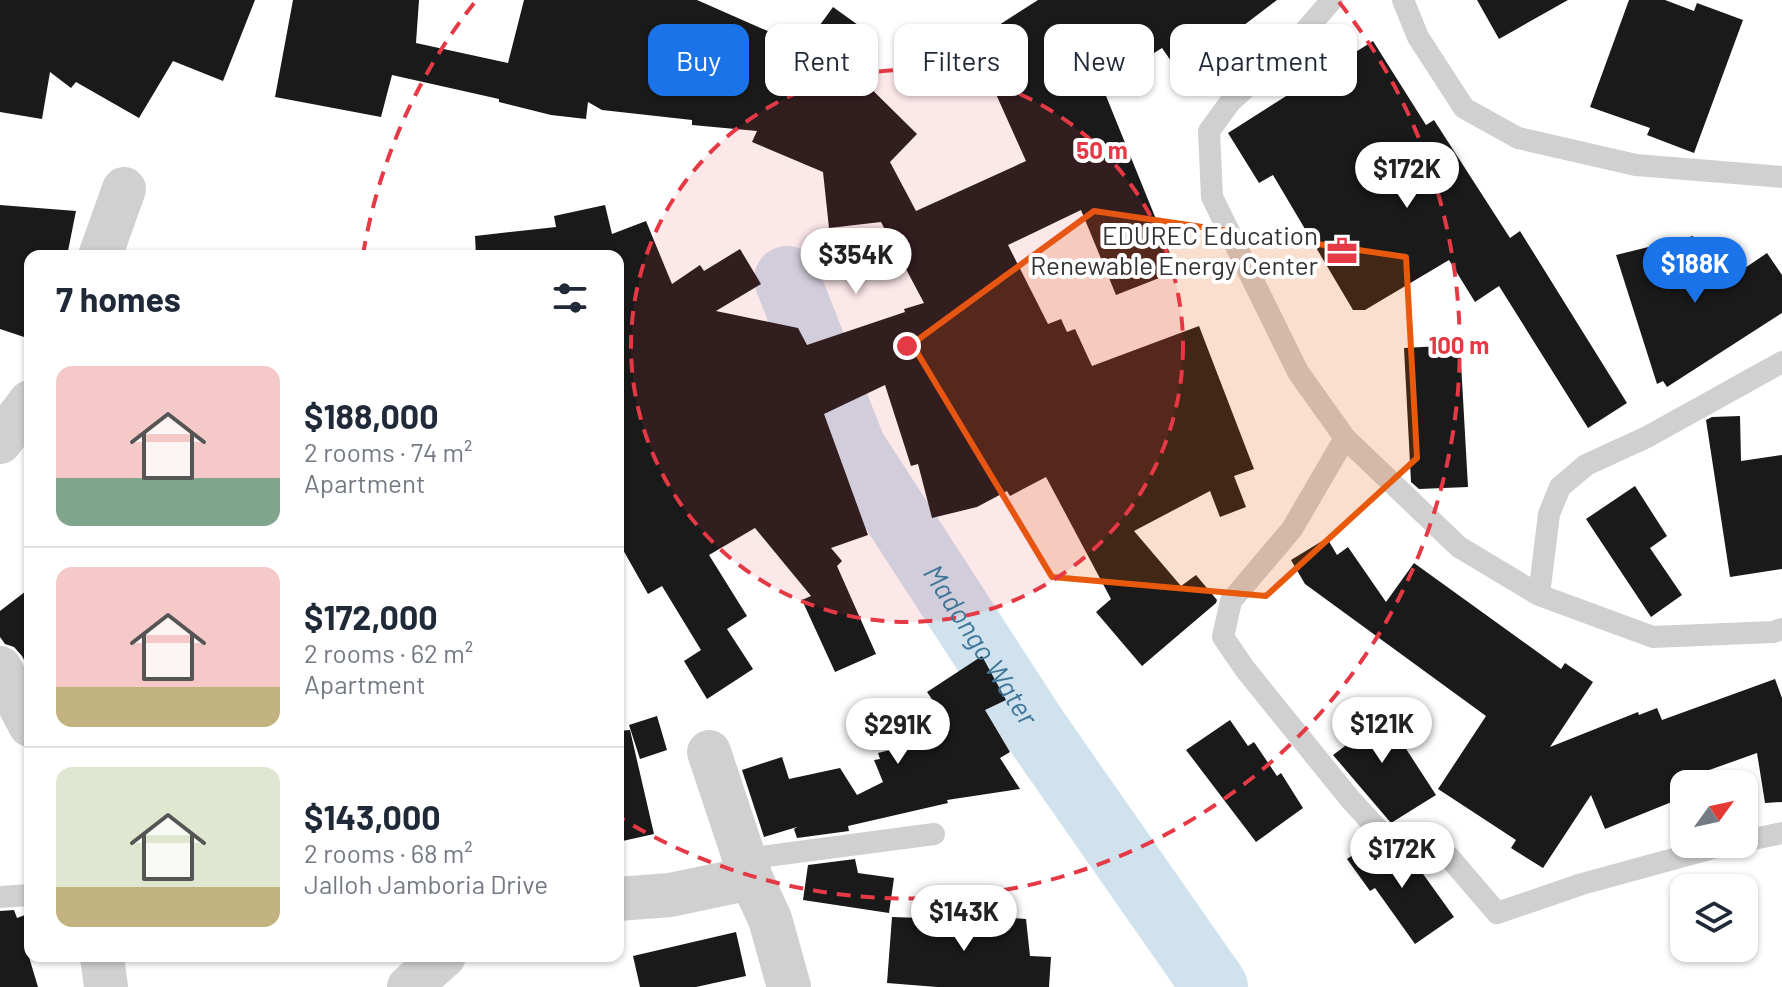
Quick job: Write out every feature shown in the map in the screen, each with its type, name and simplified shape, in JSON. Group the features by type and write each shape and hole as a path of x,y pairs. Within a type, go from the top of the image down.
{"street":[{"path":"102,250 124,189"},
{"path":"0,442 24,410"},
{"path":"0,668 24,712"},
{"path":"709,752 748,869 770,919 784,971"},
{"path":"624,899 670,895 748,869"},
{"path":"103,962 106,987"},
{"path":"409,987 437,962"}],"lane":[{"path":"1332,0 1291,47 1231,101 1209,131 1212,197 1298,372 1345,438 1459,547 1539,595 1653,637 1773,632 1782,629"},
{"path":"1403,0 1418,37 1464,108 1518,138 1636,165 1782,177"},
{"path":"1539,595 1549,514 1560,487 1586,465 1647,437 1782,362"},
{"path":"1345,438 1292,529 1231,601 1223,637 1245,669 1350,799 1384,836 1449,857 1497,913 1582,884 1677,858"},
{"path":"1758,838 1782,833"},
{"path":"748,869 934,834"},
{"path":"0,897 24,895"}],"highlighted area":[{"path":"1094,211 1406,257 1417,458 1266,596 1052,577 912,344"}],"building":[{"path":"0,0 255,0 223,81 173,61 139,118 76,82 71,88 50,72 42,119 0,112"},
{"path":"293,0 419,0 416,43 508,63 524,0 697,0 765,30 765,96 878,96 917,134 890,162 916,211 1026,161 997,96 1028,96 1028,24 1001,24 1038,0 1277,0 1246,24 1170,24 1170,60 1162,48 1154,53 1154,24 1044,24 1044,96 1106,96 1177,271 1116,295 1081,210 1008,245 1048,324 1061,319 1067,332 1075,329 1092,366 1199,326 1254,469 1234,476 1246,507 1220,517 1210,491 1134,531 1181,586 1196,575 1217,600 1216,603 1142,666 1096,612 1111,599 1046,477 1010,496 1007,491 977,507 932,518 918,464 911,466 885,385 824,414 868,535 831,548 842,561 837,566 876,654 835,672 802,600 811,596 755,528 709,555 747,616 727,629 753,669 707,699 684,661 701,650 662,586 648,594 624,552 624,250 476,250 475,236 556,227 554,216 605,205 612,234 646,221 672,284 700,265 704,271 740,249 761,284 716,311 798,328 807,345 924,303 881,222 829,228 823,172 752,142 757,131 692,125 692,120 602,110 588,102 586,119 551,115 499,102 499,99 392,75 381,117 275,97"},
{"path":"1477,0 1568,0 1499,39"},
{"path":"1629,0 1665,0 1694,11 1697,3 1743,20 1694,153 1647,135 1650,128 1590,107"},
{"path":"833,7 857,24 821,24"},
{"path":"1373,41 1426,125 1434,120 1510,238 1520,231 1627,403 1588,428 1499,286 1475,302 1449,260 1365,310 1353,310 1273,175 1259,183 1228,133 1286,96 1357,96 1357,51"},
{"path":"0,205 76,211 68,250 24,250 24,337 0,329"},
{"path":"1693,236 1714,289 1767,253 1782,275 1782,313 1667,387 1663,381 1657,384 1616,255"},
{"path":"1460,345 1468,487 1419,489 1411,482 1404,348"},
{"path":"1740,416 1741,461 1782,455 1782,569 1730,577 1706,420"},
{"path":"1635,486 1667,536 1650,548 1682,595 1651,617 1586,519"},
{"path":"1327,538 1337,555 1348,547 1386,602 1414,563 1561,669 1565,663 1593,682 1550,747 1638,712 1639,715 1657,708 1662,720 1775,679 1782,698 1782,802 1765,803 1757,753 1709,770 1670,770 1670,803 1605,829 1591,795 1543,868 1511,848 1516,840 1438,789 1486,716 1305,584 1291,560"},
{"path":"24,593 24,660 0,637 0,611"},
{"path":"982,656 1006,700 985,710 1010,752 1000,758 1020,789 947,800 948,803 848,826 849,831 797,838 794,829 797,827 764,837 742,770 782,757 789,779 840,768 857,795 883,782 874,760 880,759 878,753 894,749 886,724 938,708 927,692"},
{"path":"1377,704 1436,795 1391,823 1333,755 1345,746 1336,733"},
{"path":"657,716 667,750 640,759 629,725"},
{"path":"1230,720 1248,746 1254,742 1277,776 1281,773 1303,808 1256,842 1186,750"},
{"path":"624,730 630,730 654,834 624,841"},
{"path":"1371,843 1413,860 1454,917 1415,944 1375,888 1370,891 1347,859"},
{"path":"855,859 858,873 894,878 889,913 803,900 808,865"},
{"path":"14,910 17,918 24,915 24,962 30,962 38,987 0,987 0,911"},
{"path":"950,914 1026,919 1030,956 1051,957 1049,987 937,987 887,983 892,917 950,919"},
{"path":"736,932 746,976 696,987 640,987 633,956"}],"waterway":[{"name":"Madongo Water","path":"787,279 853,448 1035,729 1215,987"}],"place":[{"name":"EDUREC Education Renewable Energy Center","path":"1342,251"}]}
